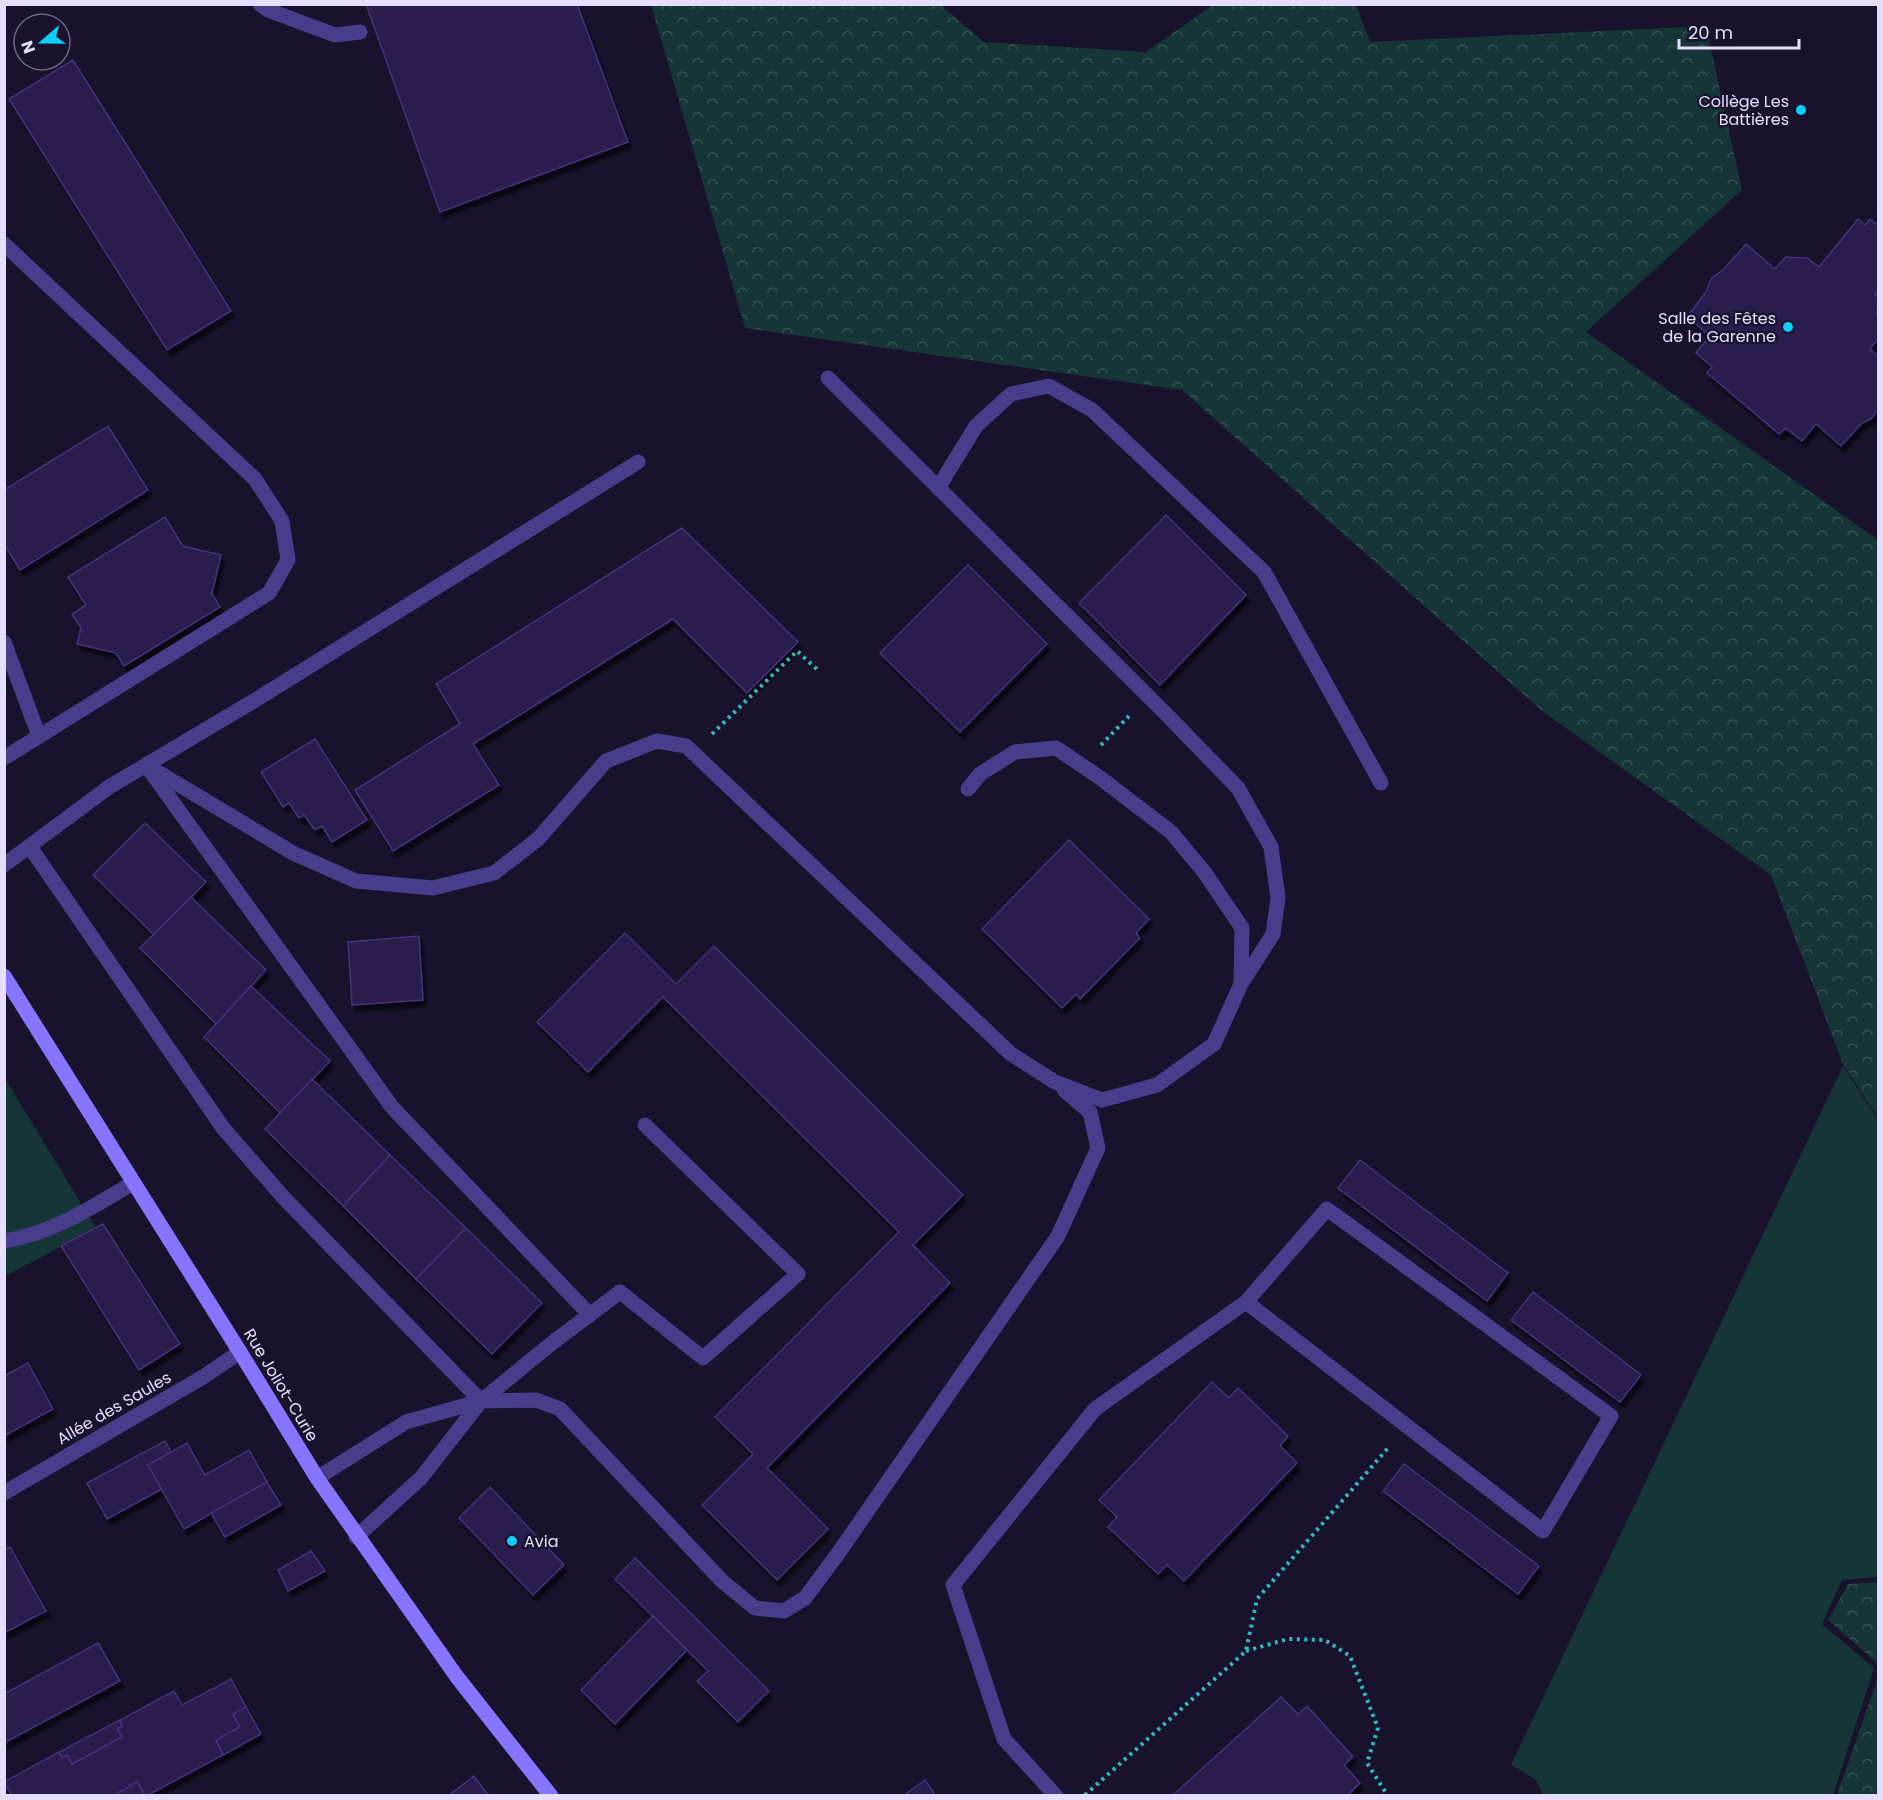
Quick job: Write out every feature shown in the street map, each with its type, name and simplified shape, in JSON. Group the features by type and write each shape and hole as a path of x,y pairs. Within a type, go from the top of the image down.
{"main road":[{"name":"Rue Joliot-Curie","path":"6,981 356,1537 457,1677 551,1796"}],"street":[{"path":"260,4 268,10 335,35 360,32"},
{"path":"4,244 255,479 282,521 288,560 269,593 4,759"},
{"path":"828,378 1238,788 1271,847 1278,898 1273,934 1241,984 1214,1044 1157,1085 1101,1100 1055,1082"},
{"path":"938,488 976,426 1011,393 1049,386 1092,410 1264,572 1381,783"},
{"path":"4,865 108,788 252,702 638,462"},
{"path":"4,642 39,736"},
{"path":"146,765 293,853 356,881 433,888 494,873 538,839 606,761 657,741 686,746 1011,1054 1055,1082 1090,1112 1098,1148 1058,1236 837,1555 804,1598 784,1611 755,1608 722,1581 560,1409 536,1400 481,1401 406,1422 317,1478"},
{"path":"968,789 980,774 1015,752 1056,748 1081,765 1171,832 1205,873 1242,928 1241,984"},
{"path":"146,765 392,1107 590,1315"},
{"path":"30,847 223,1128 283,1197 481,1401"},
{"path":"356,1537 421,1478 481,1401 552,1343 621,1292 703,1358 798,1274 645,1125"},
{"path":"4,1241 23,1239 62,1223 133,1183"},
{"path":"1056,1796 1004,1739 953,1585 1095,1409 1246,1302 1327,1209 1611,1416 1543,1531 1246,1302"},
{"name":"Allée des Saules","path":"4,1493 203,1377 240,1352"}],"path":[{"path":"692,753 797,651 820,672"},
{"path":"1081,765 1149,697"},
{"path":"1246,1651 1257,1599 1407,1426"},
{"path":"1084,1796 1246,1651 1288,1639 1325,1640 1350,1656 1378,1728 1367,1762 1388,1796"}],"green space":[{"path":"651,5 941,5 984,42 1146,52 1213,5 1356,5 1370,42 1706,26 1742,190 1586,332 1878,540 1878,1118 1843,1064 1771,875 1541,710 1182,390 745,328"},
{"path":"1843,1066 1878,1120 1878,1577 1842,1580 1822,1624 1874,1668 1833,1795 1543,1795 1536,1780 1511,1765"},
{"path":"4,1077 96,1228 5,1276 4,1276"},
{"path":"1878,1582 1878,1664 1828,1620 1848,1584"},
{"path":"1878,1677 1878,1795 1837,1795"}],"building":[{"path":"366,4 577,4 628,142 440,212"},
{"path":"72,61 231,311 167,350 9,99 53,72 72,72"},
{"name":"Salle des Fêtes de la Garenne","path":"1858,219 1865,225 1870,219 1876,224 1878,222 1878,290 1875,295 1878,297 1878,339 1870,349 1878,356 1878,410 1871,419 1862,423 1841,446 1816,424 1802,441 1786,428 1779,434 1707,373 1712,367 1696,353 1710,336 1687,317 1706,292 1711,279 1724,269 1746,244 1775,269 1786,257 1807,258 1819,267"},
{"path":"108,426 148,490 20,570 4,544 4,490"},
{"path":"1166,515 1246,595 1160,685 1079,603"},
{"path":"165,517 183,546 221,555 212,593 220,607 124,666 116,653 77,644 81,628 72,614 86,605 68,577"},
{"path":"682,528 798,642 747,693 673,619 473,744 499,785 393,851 355,790 460,724 436,684"},
{"path":"968,565 1047,644 960,732 880,653"},
{"path":"315,739 367,820 332,842 322,826 315,830 304,815 299,818 289,803 283,807 261,772"},
{"path":"145,823 206,882 154,935 93,875"},
{"path":"1069,840 1149,919 1136,933 1140,938 1080,999 1076,994 1062,1008 982,929"},
{"path":"191,897 266,970 216,1024 140,948"},
{"path":"625,933 676,984 714,946 963,1195 913,1245 950,1283 767,1468 828,1529 777,1580 702,1505 753,1454 715,1417 899,1232 663,997 588,1072 537,1022"},
{"path":"419,936 423,1000 352,1005 348,942"},
{"path":"251,986 330,1061 280,1113 204,1037"},
{"path":"312,1079 390,1155 343,1206 265,1129"},
{"path":"390,1155 466,1228 416,1279 343,1206"},
{"path":"1360,1160 1508,1273 1487,1301 1338,1188"},
{"path":"103,1224 180,1344 139,1370 61,1246"},
{"path":"466,1228 542,1303 492,1354 416,1279"},
{"path":"1533,1292 1641,1375 1620,1402 1511,1320"},
{"path":"28,1363 53,1409 4,1436 4,1376"},
{"path":"1212,1382 1229,1398 1238,1388 1288,1436 1280,1446 1297,1463 1184,1581 1167,1565 1158,1574 1108,1527 1117,1517 1099,1500"},
{"path":"165,1441 171,1452 148,1465 162,1489 107,1519 87,1483"},
{"path":"187,1443 205,1475 249,1450 267,1482 184,1529 148,1465"},
{"path":"1404,1464 1539,1566 1518,1594 1383,1491"},
{"path":"267,1482 281,1505 225,1537 211,1513"},
{"name":"Avia","path":"490,1487 564,1565 533,1595 459,1518"},
{"path":"10,1547 46,1611 4,1633 4,1550"},
{"path":"311,1551 325,1571 288,1591 278,1570"},
{"path":"635,1558 769,1691 738,1722 697,1681 708,1671 615,1579"},
{"path":"653,1616 687,1650 615,1724 581,1690"},
{"path":"98,1643 120,1681 4,1743 4,1694"},
{"path":"231,1679 246,1707 233,1714 240,1727 216,1740 223,1755 146,1796 137,1782 113,1796 12,1796 4,1782 59,1752 62,1758 67,1755 72,1764 122,1737 117,1729 122,1726 120,1720 174,1691 182,1705"},
{"path":"1281,1697 1298,1714 1307,1706 1353,1757 1344,1765 1360,1783 1347,1796 1172,1796"},
{"path":"246,1707 261,1734 223,1755 216,1740 240,1727 233,1714"},
{"path":"120,1720 122,1726 117,1729 122,1737 72,1764 67,1755 62,1758 59,1752"},
{"path":"474,1776 489,1796 448,1796"},
{"path":"925,1780 936,1796 903,1796"},
{"path":"137,1782 145,1796 113,1796"}],"place":[{"name":"Collège Les Battières","path":"1801,110"},
{"name":"Salle des Fêtes de la Garenne","path":"1788,327"},
{"name":"Avia","path":"512,1541"}]}
